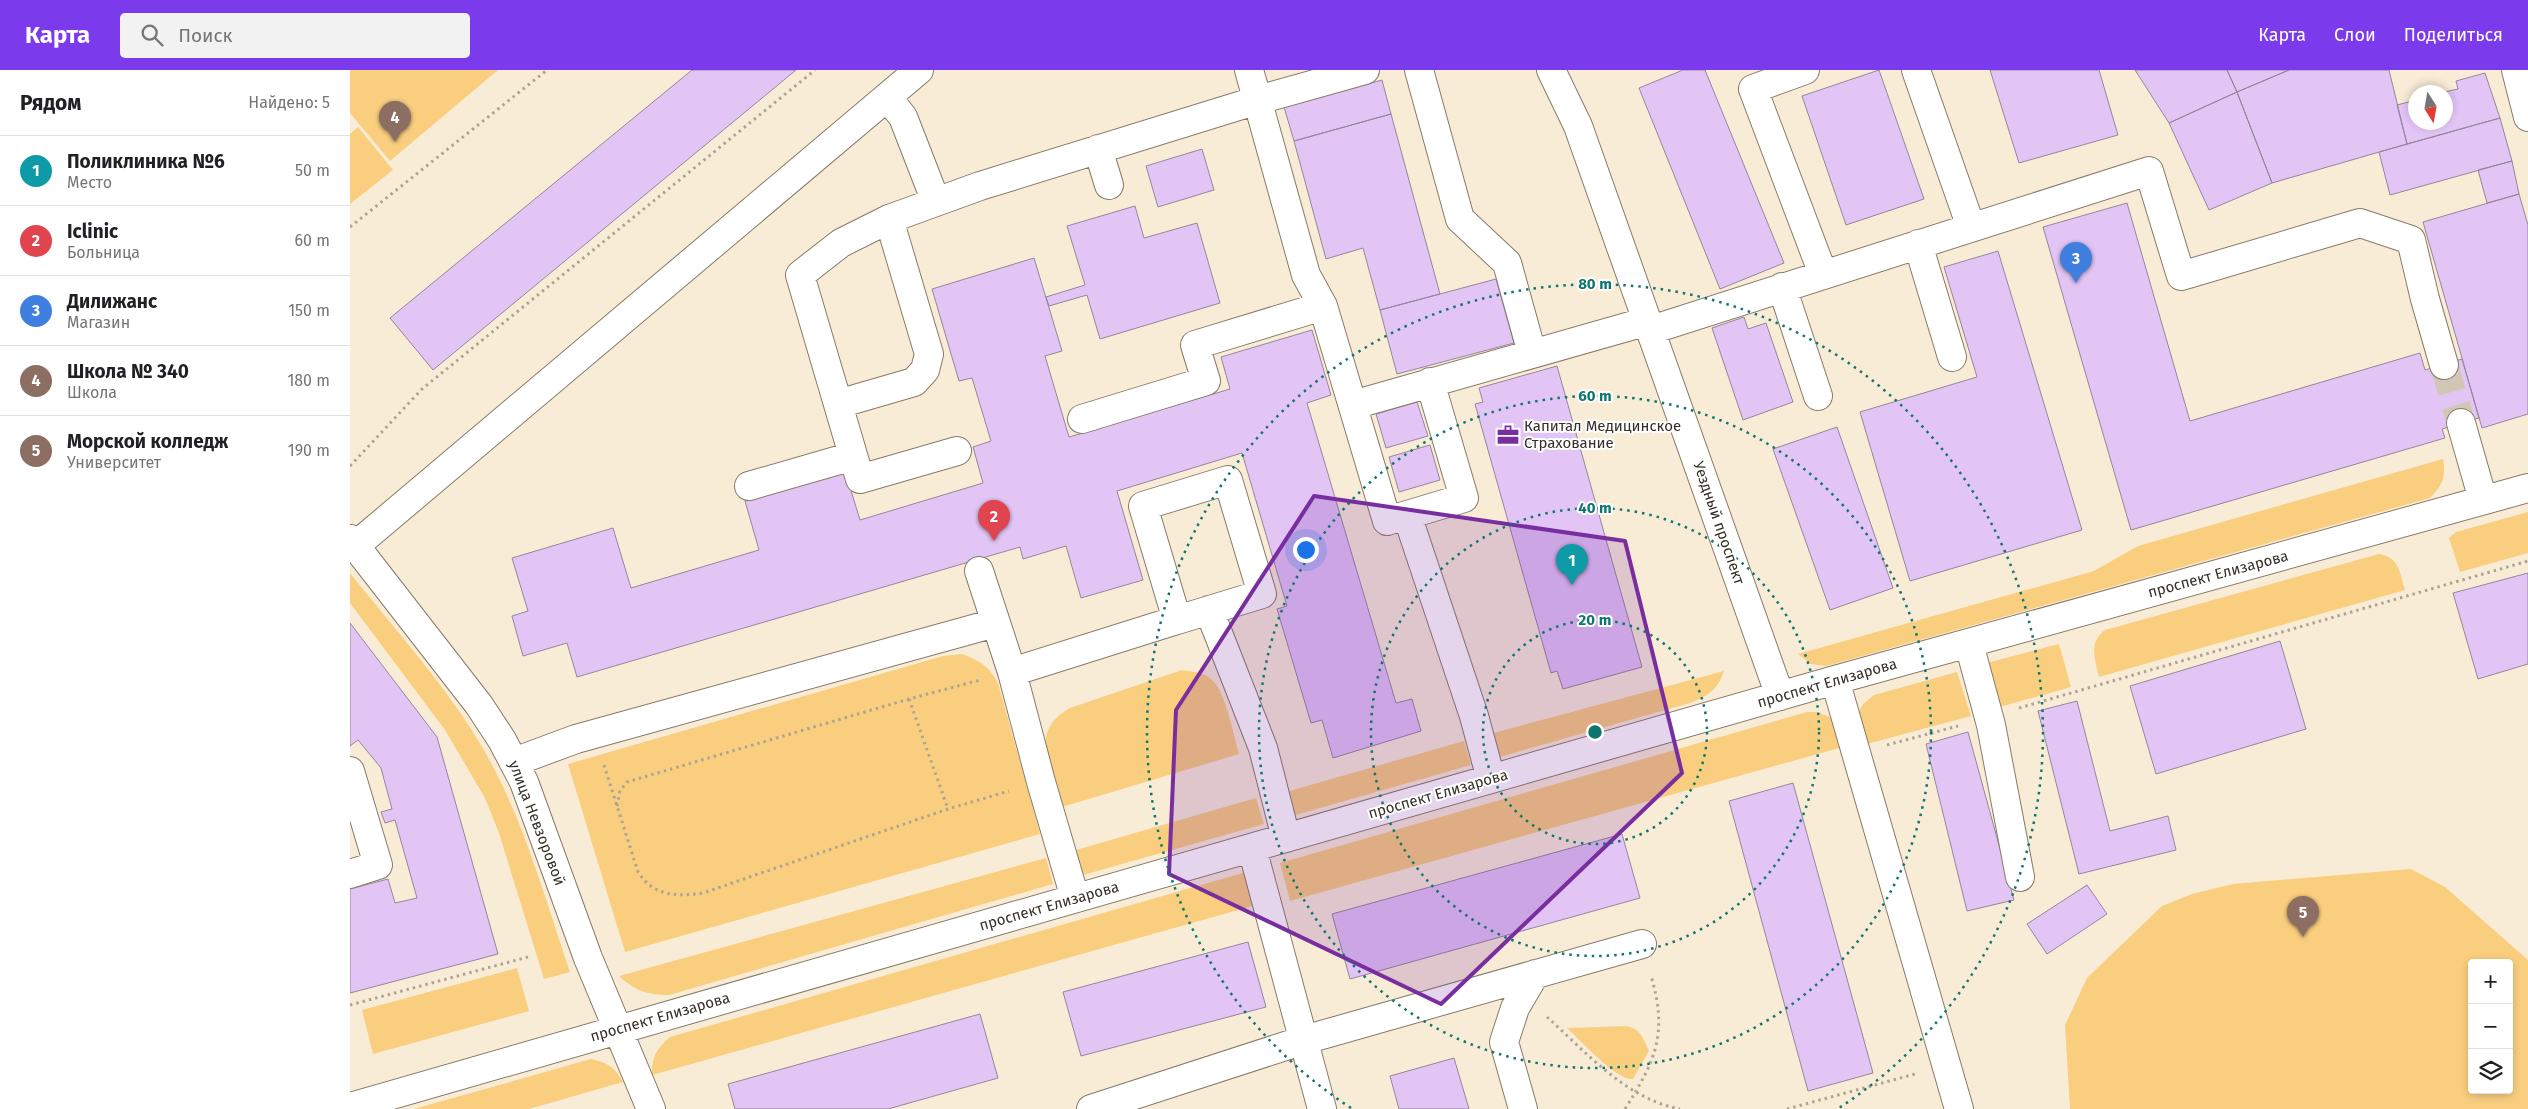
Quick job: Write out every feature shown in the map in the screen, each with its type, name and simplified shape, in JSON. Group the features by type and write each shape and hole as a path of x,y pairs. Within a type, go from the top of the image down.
{"street":[{"path":"1249,70 1306,275 1323,306 1387,520 1464,498 1430,382"},
{"path":"957,450 860,479 800,275 841,243 889,218 980,186 1098,149 1258,100 1365,70"},
{"path":"1419,70 1460,219 1507,264 1532,353"},
{"name":"Уездный проспект","path":"1551,70 1578,126 1780,696"},
{"path":"1805,70 1753,89 1823,274"},
{"path":"1916,70 1970,227"},
{"path":"2516,70 2528,117"},
{"path":"352,543 916,71"},
{"path":"887,97 903,117 936,202"},
{"path":"1098,149 1109,185"},
{"path":"1353,405 1532,353 1649,325 1782,287 2149,171 2181,276 2360,223 2411,240 2444,365"},
{"path":"838,404 914,382 925,370 929,354 889,218"},
{"path":"1918,244 1952,357"},
{"path":"1782,287 1818,396"},
{"path":"1082,418 1206,381 1195,345 1323,306"},
{"path":"2461,424 2483,500"},
{"path":"749,486 853,456"},
{"path":"1012,672 1262,594 1228,480 1143,506 1176,620"},
{"name":"проспект Елизарова","path":"350,1107 1836,680 2528,488"},
{"path":"1406,515 1474,716 1491,779"},
{"name":"улица Невзоровой","path":"352,543 479,705 514,762 524,782 588,958 650,1109"},
{"path":"979,570 1012,672 1041,782 1075,898"},
{"path":"1209,610 1263,748 1286,838"},
{"path":"514,762 576,738 995,623"},
{"path":"1968,644 1989,717 2020,877"},
{"path":"1836,680 1959,1109"},
{"path":"350,771 378,865 350,874"},
{"path":"1252,848 1322,1109"},
{"path":"1091,1109 1304,1040 1529,985 1642,944"},
{"path":"1523,1109 1504,1042 1514,1008 1529,985"}],"path":[{"path":"350,227 547,70"},
{"path":"350,466 422,389 815,70"},
{"path":"1857,754 2528,561"},
{"path":"616,806 620,792 628,782 908,699 1012,672"},
{"path":"908,699 948,809"},
{"path":"594,734 638,872 646,884 667,894 686,896 703,893 948,809 1041,782"},
{"path":"1624,1109 1635,1093 1654,1053 1660,1026 1658,1001 1642,944"},
{"path":"350,1005 528,957"},
{"path":"1529,985 1603,1068 1635,1093 1680,1109"},
{"path":"1787,1109 1946,1066"}],"highlighted area":[{"path":"1314,496 1625,541 1682,773 1441,1004 1169,874 1176,710"}],"shaded area":[{"path":"350,70 498,70 390,161 350,113"},
{"path":"358,127 393,170 350,204 350,134"},
{"path":"2443,459 2444,476 2438,489 2430,498 1826,666 1811,664 1798,654 2094,571 2138,546"},
{"path":"2528,512 2528,553 2460,572 2449,538 2456,532"},
{"path":"2379,554 2391,558 2395,562 2405,590 2099,677 2094,652 2096,640 2105,630"},
{"path":"350,573 439,683 485,752 499,778 522,832 570,972 544,979 499,833 485,798 445,730 350,603"},
{"path":"2059,644 2071,687 1996,708 1983,664"},
{"path":"962,654 983,665 991,672 998,683 1040,834 625,952 568,764 943,656"},
{"path":"1182,670 1205,675 1217,685 1225,703 1239,754 1062,807 1048,765 1046,752 1049,728 1057,718 1070,708"},
{"path":"1724,671 1712,692 1690,703 1496,758 1490,734"},
{"path":"1957,672 1971,716 1863,745 1858,723 1859,712 1862,706 1874,695"},
{"path":"1807,712 1817,712 1830,717 1843,747 1290,901 1280,863"},
{"path":"1464,741 1471,765 1292,816 1286,792"},
{"path":"1256,798 1264,824 1083,875 1076,850"},
{"path":"1046,858 1053,884 669,995 642,991 619,976"},
{"path":"2411,869 2445,887 2528,960 2528,1109 2070,1109 2065,1025 2087,978 2162,906 2192,894 2233,884"},
{"path":"1246,872 1256,905 652,1075 656,1054 661,1045 670,1037"},
{"path":"517,968 529,1011 373,1054 362,1010"},
{"path":"1626,1026 1638,1032 1649,1051 1633,1079 1618,1074 1589,1050 1567,1028"},
{"path":"591,1059 610,1066 623,1082 529,1109 414,1109"}],"building":[{"path":"692,70 796,70 433,370 390,318"},
{"path":"1683,70 1705,70 1784,263 1720,289 1639,88"},
{"path":"1879,70 1924,199 1846,225 1802,96"},
{"path":"1990,70 2099,70 2118,135 2019,163"},
{"path":"2135,70 2227,70 2237,92 2169,123"},
{"path":"2227,70 2289,70 2237,92"},
{"path":"2289,70 2389,70 2407,144 2272,183 2237,92"},
{"path":"2485,73 2500,118 2407,144 2397,105 2408,102 2408,130 2453,130 2453,90 2458,89 2456,81"},
{"path":"1382,80 1391,114 1294,141 1284,107"},
{"path":"2237,92 2272,183 2209,210 2169,123"},
{"path":"1391,114 1440,294 1380,310 1363,248 1326,259 1294,141"},
{"path":"2500,118 2512,161 2390,195 2379,152"},
{"path":"1202,149 1214,190 1158,207 1146,166"},
{"path":"2512,161 2519,194 2487,203 2478,170"},
{"path":"2519,194 2528,225 2528,414 2482,428 2423,222"},
{"path":"2127,203 2190,421 2420,353 2425,370 2462,359 2479,418 2442,429 2445,438 2131,530 2043,227"},
{"path":"1135,206 1144,238 1197,223 1220,303 1100,339 1087,295 1049,306 1046,297 1085,285 1067,226"},
{"path":"1998,251 2082,530 1910,581 1860,412 1977,377 1944,267"},
{"path":"1034,258 1062,351 1045,356 1069,437 1230,389 1221,357 1312,330 1331,395 1307,403 1396,703 1412,699 1421,731 1333,758 1322,720 1311,723 1277,609 1287,606 1242,453 1117,491 1143,580 1081,598 1066,546 1023,559 1020,547 577,677 567,643 523,656 512,616 528,611 512,558 613,528 631,588 759,550 745,501 845,471 860,520 983,483 973,447 991,441 972,378 959,381 932,289"},
{"path":"1496,279 1514,343 1397,374 1380,310"},
{"path":"1744,317 1748,329 1766,323 1793,402 1743,420 1712,328"},
{"path":"1557,366 1642,667 1563,689 1557,671 1551,673 1475,404 1483,402 1479,388"},
{"path":"1417,402 1428,436 1386,448 1376,414"},
{"path":"1837,427 1893,588 1830,610 1773,449"},
{"path":"1430,445 1440,480 1399,492 1389,457"},
{"path":"2528,573 2528,664 2478,679 2453,593"},
{"path":"350,623 437,737 498,954 350,993 350,889 388,879 395,903 417,898 395,820 385,823 381,812 392,809 381,768 358,740 350,746"},
{"path":"2280,641 2306,729 2156,774 2130,686"},
{"path":"2077,701 2110,831 2168,816 2176,850 2079,874 2038,711"},
{"path":"1968,732 2014,900 1967,911 1926,744"},
{"path":"1793,783 1873,1073 1808,1091 1729,801"},
{"path":"1622,834 1640,898 1350,979 1332,914"},
{"path":"2087,885 2107,914 2047,954 2027,924"},
{"path":"1248,942 1266,1007 1081,1056 1063,992"},
{"path":"980,1014 998,1078 888,1109 735,1109 728,1084"},
{"path":"1454,1058 1469,1109 1399,1109 1390,1076"}],"tunnel":[{"path":"2444,365 2461,423"}],"place":[{"name":"Школа № 340","path":"395,142"},
{"name":"Дилижанс","path":"2076,283"},
{"name":"Капитал Медицинское Страхование","path":"1508,435"},
{"name":"Iclinic","path":"994,541"},
{"name":"Поликлиника №6","path":"1572,585"},
{"name":"Морской колледж","path":"2303,937"}]}
